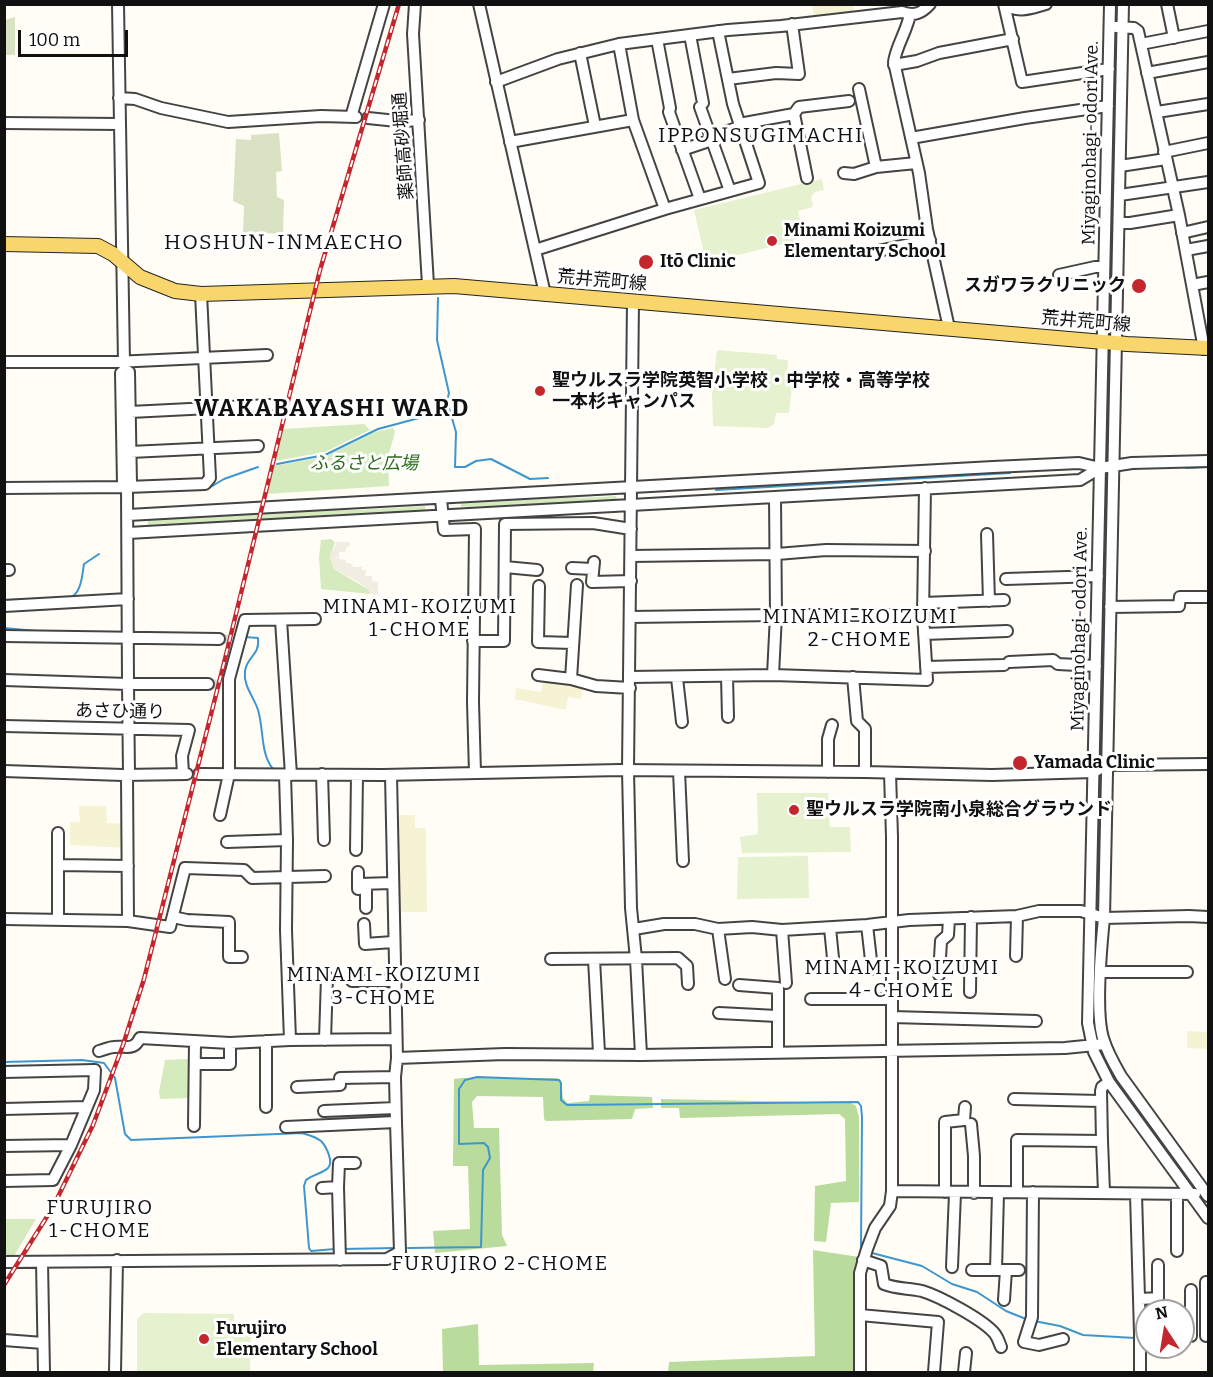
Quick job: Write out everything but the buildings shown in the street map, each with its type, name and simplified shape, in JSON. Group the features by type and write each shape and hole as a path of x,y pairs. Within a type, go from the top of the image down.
{"main road":[{"name":"荒井荒町線","path":"4,244 98,246 113,254 140,277 155,284 175,291 201,294 428,285 1110,343 1206,348"}],"street":[{"path":"118,4 123,263 124,366 121,373 123,484 127,487 128,515 128,921"},
{"path":"119,98 135,99 161,108 228,122 321,116 353,117 384,4"},
{"name":"薬師高砂堀通","path":"415,4 413,34 428,285"},
{"path":"479,4 545,294"},
{"path":"496,81 580,53 619,44 902,12 910,14 922,12 930,4"},
{"path":"1005,4 1016,11 1046,4"},
{"path":"1005,4 1022,82 1109,69"},
{"name":"Miyaginohagi-odori Ave.","path":"1110,4 1104,267 1110,343 1114,467 1104,918 1100,998 1102,1032 1105,1044 1121,1076 1208,1195"},
{"name":"Miyaginohagi-odori Ave.","path":"1123,4 1119,223 1100,468 1088,1023 1092,1045 1109,1082 1209,1218"},
{"path":"1167,4 1174,38"},
{"path":"910,14 895,55 894,65 949,328"},
{"path":"728,79 776,73 799,74 792,24"},
{"path":"1110,26 1134,28 1138,31 1206,348"},
{"path":"535,250 664,209 759,183 739,125 718,31"},
{"path":"1141,44 1209,31"},
{"path":"690,35 702,105 730,191"},
{"path":"657,39 669,112 700,200"},
{"path":"894,65 917,61 939,53 1013,39"},
{"path":"619,44 633,120 664,209"},
{"path":"580,53 595,126"},
{"path":"1147,73 1209,62"},
{"path":"859,89 876,167"},
{"path":"682,150 739,125 794,114 799,107 849,101"},
{"path":"1157,112 1209,104"},
{"path":"911,138 1108,106"},
{"path":"794,114 807,178"},
{"path":"368,118 397,121 419,120"},
{"path":"510,142 633,120"},
{"path":"4,123 120,124"},
{"path":"1120,166 1209,143"},
{"path":"844,173 854,174 876,167 916,163"},
{"path":"1120,195 1209,182"},
{"path":"1119,223 1179,215"},
{"path":"1182,232 1209,227"},
{"path":"873,252 930,240"},
{"path":"1186,250 1209,246"},
{"path":"1059,275 1104,267"},
{"path":"1192,285 1209,282"},
{"path":"4,488 205,484 210,478 201,294"},
{"path":"633,301 628,770 631,908 641,1055"},
{"path":"4,362 124,366 267,356"},
{"path":"124,366 129,372 131,484 127,487"},
{"path":"129,412 270,405"},
{"path":"130,452 258,446"},
{"path":"128,515 1079,463 1100,468 1132,463 1209,461"},
{"path":"128,533 1080,480 1100,468"},
{"path":"538,675 571,679 596,686 677,678 773,675 927,680 923,615 925,488"},
{"path":"773,675 777,554 775,497"},
{"path":"441,499 443,528 447,531 475,529 473,641 475,773"},
{"path":"540,510 541,523"},
{"path":"473,641 504,641 505,524 593,523 631,529"},
{"path":"987,534 989,601"},
{"path":"631,555 777,554 826,550 925,551"},
{"path":"572,568 593,565 592,582 631,581"},
{"path":"505,567 537,570"},
{"path":"1006,579 1098,576"},
{"path":"571,679 577,585"},
{"path":"539,586 538,642 573,643"},
{"path":"1110,607 1179,606 1180,597 1209,597"},
{"path":"4,606 128,599"},
{"path":"923,603 1004,600"},
{"path":"630,616 923,615"},
{"path":"220,815 229,774 224,685 245,620 315,619"},
{"path":"281,620 288,775 286,930 290,1040"},
{"path":"924,634 1007,631"},
{"path":"4,636 219,639"},
{"path":"926,667 1053,660 1058,664 1096,666"},
{"path":"727,677 728,717"},
{"path":"854,677 857,722 865,729 865,772"},
{"path":"677,678 682,722"},
{"path":"4,680 208,684"},
{"path":"828,772 828,739 832,725"},
{"name":"あさひ通り","path":"4,726 189,730 182,756 190,774"},
{"path":"4,771 128,775 391,775 628,770 992,775 1094,772 1106,765 1209,764"},
{"path":"679,771 682,861"},
{"path":"860,1372 860,1273 875,1228 890,1206 892,1191 890,773"},
{"path":"322,774 324,840"},
{"path":"356,850 357,775"},
{"path":"4,1262 387,1259 400,1252 395,1108 397,1058 391,775"},
{"path":"58,833 58,920"},
{"path":"227,842 287,840"},
{"path":"58,865 128,866"},
{"path":"4,919 128,921 170,927 185,868 244,870 252,878 325,876"},
{"path":"366,908 366,888 358,889 358,878 392,883"},
{"path":"634,929 664,924 695,924 718,929 830,928 891,921 1017,916 1039,911 1081,911 1104,918 1209,917"},
{"path":"1016,956 1017,916"},
{"path":"173,917 188,921 229,922 229,957 242,957"},
{"path":"970,992 971,917"},
{"path":"939,975 941,942 948,935 949,919"},
{"path":"364,924 365,944 393,942"},
{"path":"867,925 872,969"},
{"path":"830,928 834,968"},
{"path":"718,929 725,979"},
{"path":"782,930 786,983"},
{"path":"551,959 678,958 687,966 688,984"},
{"path":"594,959 599,1053"},
{"path":"1101,972 1187,972"},
{"path":"325,1040 327,977"},
{"path":"352,981 394,981"},
{"path":"739,985 778,988 778,1051"},
{"path":"811,999 891,999"},
{"path":"719,1013 777,1016"},
{"path":"892,1017 1036,1021"},
{"path":"99,1051 112,1047 130,1048 136,1045 140,1038 230,1043 396,1039"},
{"path":"266,1041 266,1107"},
{"path":"194,1126 195,1042"},
{"path":"195,1064 230,1064 230,1043"},
{"path":"397,1058 599,1053 641,1055 1065,1048 1105,1044"},
{"path":"4,1072 95,1070 94,1090 71,1144 52,1180 4,1181"},
{"path":"297,1087 340,1085 340,1078 395,1077"},
{"path":"1104,1192 1100,1101 1102,1087 1109,1082"},
{"path":"1014,1099 1100,1101"},
{"path":"4,1108 86,1107"},
{"path":"952,1267 945,1122 964,1120 965,1107"},
{"path":"324,1111 395,1108"},
{"path":"286,1127 396,1122"},
{"path":"971,1124 974,1192"},
{"path":"1017,1192 1017,1140 1102,1141"},
{"path":"4,1146 71,1144"},
{"path":"340,1260 339,1163 355,1163"},
{"path":"322,1188 338,1187"},
{"path":"892,1191 1208,1195"},
{"path":"1033,1192 1032,1317 1024,1342 1039,1345 1063,1339"},
{"path":"998,1193 1004,1300"},
{"path":"1136,1194 1140,1299 1158,1298 1158,1265"},
{"path":"1177,1194 1177,1251"},
{"path":"115,1372 117,1260"},
{"path":"863,1260 881,1266 884,1284 892,1288 920,1290 938,1296 990,1328 998,1336 1000,1347"},
{"path":"42,1262 44,1372"},
{"path":"972,1270 1019,1270"},
{"path":"1206,1282 1208,1336"},
{"path":"1190,1299 1191,1290"},
{"path":"860,1315 938,1322 934,1372"},
{"path":"4,1340 42,1343"},
{"path":"964,1372 966,1353"}],"shaded area":[{"path":"812,5 853,5 855,14 817,18 814,16"},
{"path":"336,542 350,542 345,552 339,552 339,559 346,560 346,563 352,564 353,567 362,567 362,570 366,570 365,576 372,576 372,581 378,582 378,595 371,594 355,580 334,569 330,558"},
{"path":"543,680 583,685 581,699 568,697 566,710 515,699 516,688 541,692"},
{"path":"79,806 106,806 107,823 125,824 126,848 70,845 70,822 80,822"},
{"path":"394,815 415,815 415,828 426,828 427,912 396,912"},
{"path":"1187,1031 1208,1032 1208,1049 1187,1048"}],"green space":[{"path":"15,17 15,55 5,55 5,20"},
{"path":"279,133 282,171 276,172 277,197 284,200 283,234 243,232 244,206 233,201 236,139 251,140 251,135"},
{"path":"822,179 824,190 815,192 811,197 813,207 798,211 800,219 794,241 706,263 694,210"},
{"path":"717,350 777,355 777,359 788,360 786,386 792,387 789,413 776,413 774,424 768,428 713,426 712,394"},
{"path":"364,424 370,430 325,452 275,461 283,429"},
{"name":"ふるさと広場","path":"393,428 395,432 388,457 389,486 267,494 273,466 324,457 375,432"},
{"path":"546,496 581,498 616,496 617,503 461,507 461,501"},
{"path":"425,506 426,513 215,524 148,525 147,518 317,509 357,510"},
{"path":"331,539 335,542 330,558 334,569 369,590 370,594 321,589 319,557 321,540"},
{"name":"聖ウルスラ学院南小泉総合グラウンド","path":"757,793 828,793 830,827 850,827 851,852 742,853 740,837 758,834"},
{"path":"808,856 809,898 737,899 738,857"},
{"path":"188,1059 189,1098 160,1099 159,1092 165,1060"},
{"path":"557,1078 561,1080 563,1098 567,1103 589,1101 590,1095 652,1097 653,1108 635,1109 632,1119 546,1121 543,1097 477,1096 472,1102 474,1128 499,1128 502,1235 507,1246 435,1253 433,1231 470,1229 468,1166 453,1166 454,1079"},
{"path":"661,1099 851,1103 856,1106 859,1117 859,1202 831,1203 826,1242 814,1241 815,1186 846,1181 845,1119 839,1114 680,1118 679,1108 661,1108"},
{"path":"4,1219 36,1219 14,1256 5,1256"},
{"path":"813,1250 859,1257 856,1372 668,1372 669,1362 815,1356"},
{"path":"144,1313 234,1314 233,1331 251,1330 250,1372 137,1372 137,1319"},
{"path":"478,1324 479,1365 594,1363 593,1372 443,1372 442,1329"}],"waterway":[{"path":"438,298 437,340 449,393 447,401 456,432 455,467 465,467 476,461 491,459 530,479 548,478"},
{"path":"277,464 325,455 378,429 434,414 446,402"},
{"path":"209,488 224,479 258,467"},
{"path":"1186,468 1208,467"},
{"path":"716,490 1010,473"},
{"path":"70,598 79,588 84,564 99,554"},
{"path":"4,600 44,599"},
{"path":"4,628 47,632"},
{"path":"245,637 258,638 257,649 246,666 245,676 247,687 260,717 266,756 273,769 278,770"},
{"path":"4,1062 82,1060 104,1063 115,1078 125,1134 131,1140 302,1133 312,1136 323,1143 330,1158 330,1165 326,1170 306,1180 304,1186 309,1248 311,1251 335,1249"},
{"path":"408,1248 481,1247 483,1170 490,1158 488,1147 484,1143 459,1144 459,1089 465,1080 477,1077 559,1080 561,1100 567,1105 858,1102 861,1106 862,1117 861,1247"},
{"path":"343,1249 395,1248"},
{"path":"872,1253 922,1266 952,1284 977,1292 1006,1311 1026,1319"},
{"path":"1034,1321 1060,1326 1083,1335 1135,1338"}],"tunnel":[{"path":"219,639 232,640"},
{"path":"208,684 220,685"}],"railway":[{"path":"4,1285 53,1207 93,1125 123,1045 144,979 320,270 399,4"}],"place":[{"name":"Minami Koizumi Elementary School","path":"772,241"},
{"name":"Itō Clinic","path":"646,262"},
{"name":"スガワラクリニック","path":"1139,286"},
{"name":"聖ウルスラ学院英智小学校・中学校・高等学校 一本杉キャンパス","path":"540,391"},
{"name":"Yamada Clinic","path":"1020,763"},
{"name":"聖ウルスラ学院南小泉総合グラウンド","path":"794,810"},
{"name":"Furujiro Elementary School","path":"204,1339"}],"district":[{"name":"IPPONSUGIMACHI","path":"761,136"},
{"name":"HOSHUN-INMAECHO","path":"284,243"},
{"name":"WAKABAYASHI WARD","path":"332,409"},
{"name":"MINAMI-KOIZUMI 1-CHOME","path":"420,618"},
{"name":"MINAMI-KOIZUMI 2-CHOME","path":"860,628"},
{"name":"MINAMI-KOIZUMI 4-CHOME","path":"902,980"},
{"name":"MINAMI-KOIZUMI 3-CHOME","path":"384,986"},
{"name":"FURUJIRO 1-CHOME","path":"100,1220"},
{"name":"FURUJIRO 2-CHOME","path":"500,1264"}]}
